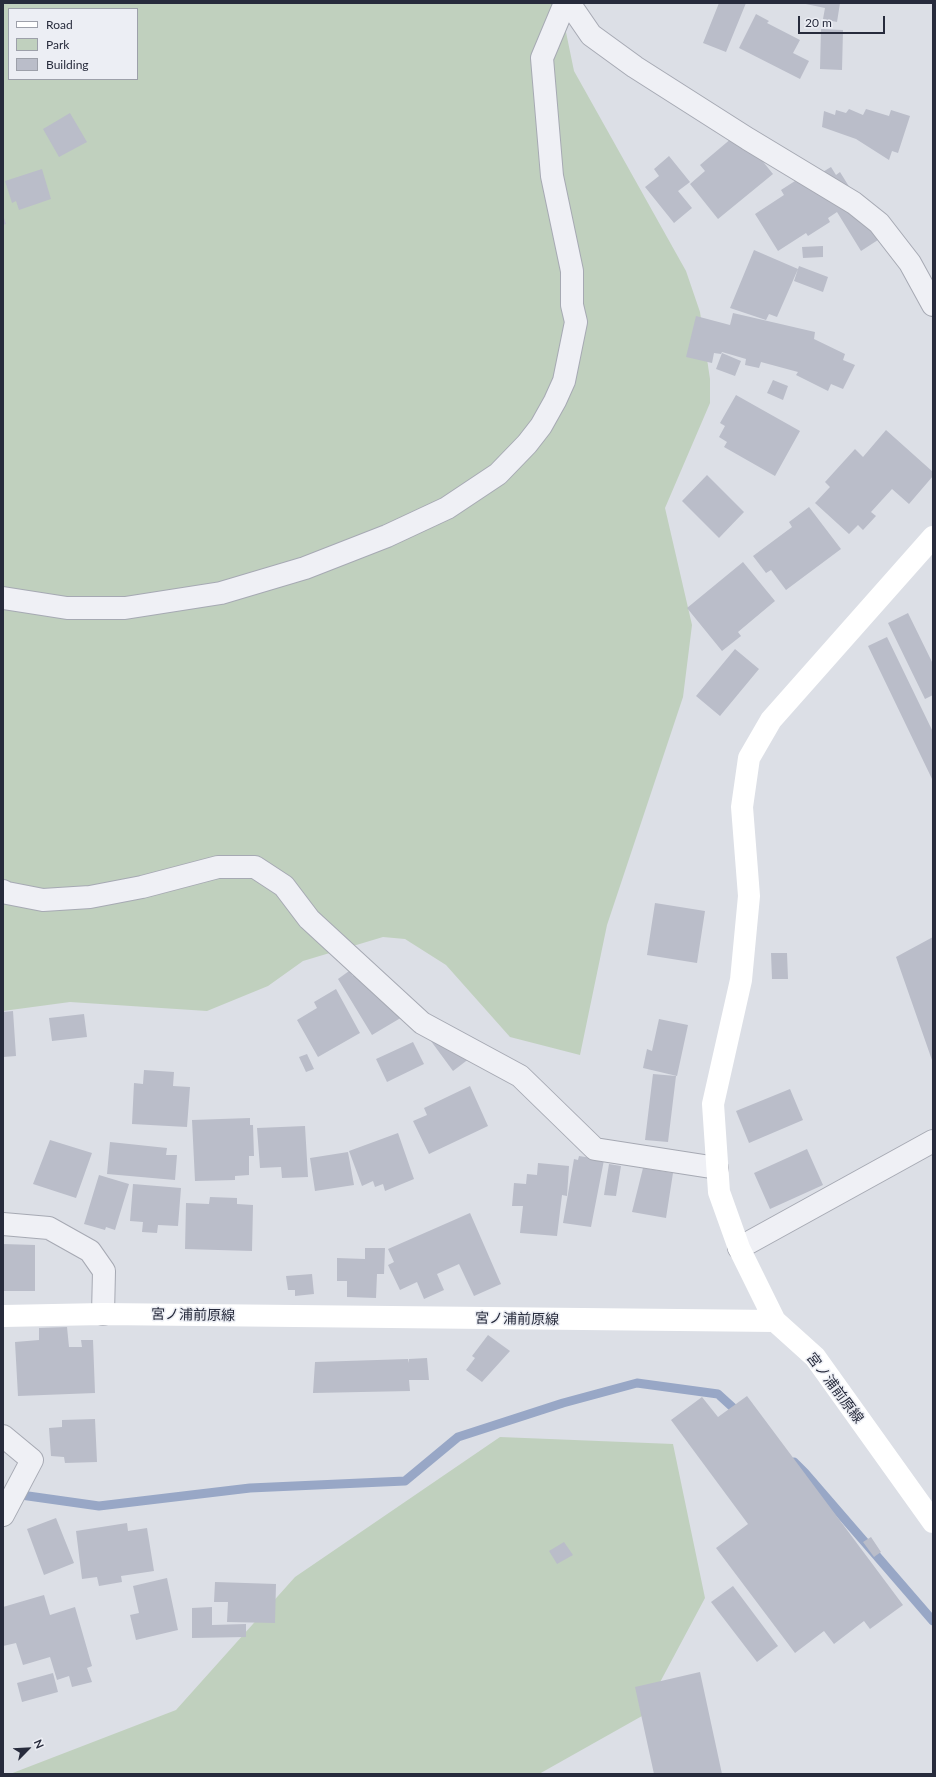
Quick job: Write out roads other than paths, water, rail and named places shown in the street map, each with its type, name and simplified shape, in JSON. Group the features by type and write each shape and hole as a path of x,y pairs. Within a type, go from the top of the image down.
{"main road":[{"path":"775,1321 739,1248 719,1192 713,1104 741,980 749,896 742,807 748,758 771,720 933,537"},
{"name":"宮ノ浦前原線","path":"3,1316 103,1314 775,1321 815,1357 933,1522"}],"street":[{"path":"3,598 67,608 125,608 220,594 305,568 388,536 447,508 498,474 527,444 541,426 564,381 576,322 572,306 572,271 552,176 542,58 565,3"},
{"path":"569,3 591,35 635,68 854,203 879,223 910,263 933,304"},
{"path":"3,891 43,900 90,897 142,887 218,867 255,867 284,886 309,919 422,1023 520,1076 594,1148 717,1168"},
{"path":"739,1248 933,1141"},
{"path":"3,1224 49,1228 90,1251 104,1271 103,1314"},
{"path":"3,1436 32,1460 3,1515"}],"waterway":[{"path":"14,1494 99,1506 250,1488 405,1481 458,1437 563,1403 637,1383 718,1394 741,1415"},
{"path":"794,1462 933,1621"}]}
